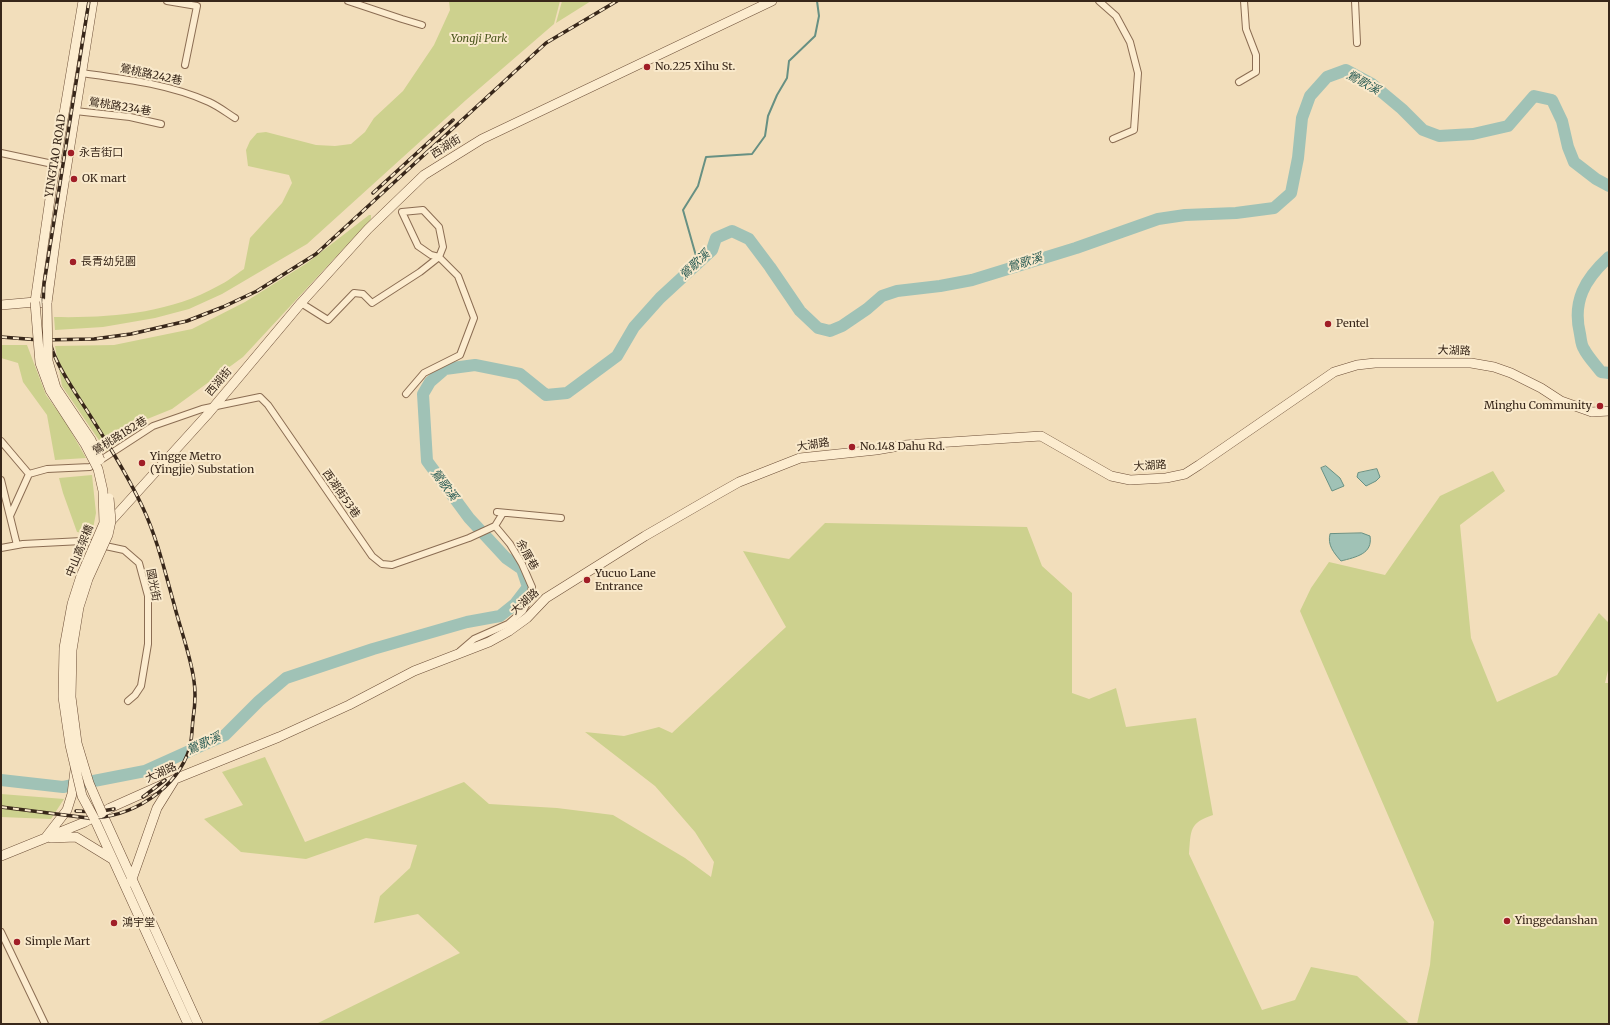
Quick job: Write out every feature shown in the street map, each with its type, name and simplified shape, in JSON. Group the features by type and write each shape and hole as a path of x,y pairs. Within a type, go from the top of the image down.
{"street":[{"name":"YINGTAO ROAD","path":"35,302 83,1"},
{"name":"YINGTAO ROAD","path":"47,303 75,111 93,1"},
{"path":"167,1 197,6 186,65"},
{"path":"348,1 422,24"},
{"name":"西湖街","path":"207,415 301,303 368,229 424,175 482,139 772,1"},
{"path":"1099,1 1116,16 1120,22 1130,42 1138,73 1134,130 1113,139"},
{"path":"1239,82 1256,72 1256,55 1246,29 1244,1"},
{"path":"1355,1 1357,43"},
{"name":"鶯桃路242巷","path":"81,73 177,89 210,102 235,118"},
{"name":"鶯桃路234巷","path":"75,111 130,117 161,124"},
{"path":"1,153 67,167"},
{"path":"301,303 328,320 354,293 363,294 372,303 420,272 438,257 443,247 439,227 423,210 402,212 418,246 431,255 438,257 458,276 474,318 460,355 424,373 406,394"},
{"path":"1,305 35,302 47,303"},
{"name":"中山高架橋","path":"35,302 40,363 50,390 85,444 98,469 103,491 107,522 108,536 88,579 81,600 72,650 71,697 77,743 98,815"},
{"name":"中山高架橋","path":"47,303 48,361 56,388 91,440 102,465 109,490 107,522"},
{"name":"大湖路","path":"1,856 98,815 110,808 175,779 279,737 349,705 414,671 489,642 509,631 527,618 546,598 693,508 739,482 800,458 876,450 912,444 1041,436 1111,476 1130,480 1166,478 1185,474 1334,372 1357,365 1375,363 1471,363 1494,367 1511,373 1561,401 1592,412 1609,411"},
{"name":"西湖街53巷","path":"214,406 260,397 268,405 372,556 382,564 392,565 469,538 495,526"},
{"name":"鶯桃路182巷","path":"29,474 47,469 90,467 153,426 202,408 214,406"},
{"name":"中山高架橋","path":"98,815 82,796 70,745 63,697 64,648 72,604 81,576 107,522 207,415"},
{"path":"1,441 29,474 10,516"},
{"path":"1,480 17,545"},
{"path":"495,526 500,513 561,518"},
{"name":"余厝巷","path":"456,654 474,638 508,624 523,611 529,599 532,587 522,564 510,544 495,526"},
{"name":"國光街","path":"1,548 17,545 82,541 124,550 139,563 148,596 148,644 141,686 135,695 128,701"},
{"path":"45,838 66,810 72,794 76,767"},
{"path":"125,887 132,879 157,808 175,779"},
{"path":"98,815 112,859 188,1024"},
{"path":"98,815 132,879 198,1024"},
{"path":"45,838 76,838 112,859"},
{"path":"1,932 45,1024"}],"green space":[{"name":"Yongji Park","path":"449,1 560,1 554,24 466,100 307,244 222,294 189,309 155,318 103,327 55,330 54,317 96,317 117,315 179,303 225,282 244,269 250,238 282,203 292,183 289,175 248,166 246,150 250,141 257,133 266,132 316,145 335,146 351,144 365,132 374,118 403,91 434,45 450,10"},
{"path":"562,1 591,1 556,23"},
{"path":"371,215 371,219 243,357 172,409 135,424 107,452 62,386 55,346 114,345 192,329 245,302 307,263"},
{"path":"1,345 27,345 46,395 65,421 86,458 55,460 47,415 23,382 18,363 1,358"},
{"path":"1493,471 1505,491 1460,525 1471,638 1497,702 1557,675 1599,613 1609,623 1609,666 1605,683 1609,683 1609,1024 1417,1024 1430,965 1434,922 1300,611 1311,588 1329,562 1385,575 1440,496"},
{"path":"92,475 96,513 92,534 77,532 59,478"},
{"path":"825,523 1027,527 1042,566 1072,593 1072,693 1089,699 1116,688 1126,727 1196,718 1213,815 1199,821 1193,828 1190,839 1189,854 1262,1010 1295,1000 1311,967 1357,976 1410,1024 316,1024 460,953 418,914 374,923 380,896 410,868 417,845 366,838 306,859 241,852 204,819 243,805 222,772 265,757 305,842 464,782 489,804 557,808 613,815 685,858 711,877 714,862 695,832 655,786 585,732 624,736 659,727 672,733 786,627 743,551 789,559"},
{"path":"1,794 64,799 51,819 1,817"}],"water":[{"path":"1326,466 1340,478 1344,486 1332,491 1321,468"},
{"path":"1377,469 1380,477 1376,481 1366,486 1357,477 1358,473"},
{"path":"1362,533 1370,536 1369,547 1366,551 1358,556 1341,561 1330,545 1330,534"}],"waterway":[{"path":"698,263 683,210 698,186 706,157 752,154 765,136 768,116 777,95 787,78 789,61 815,36 819,16 817,1"},
{"name":"鶯歌溪","path":"1,780 63,787 145,771 225,735 259,701 286,678 373,649 467,622 500,616 515,604 528,587 522,569 506,558 469,518 427,461 423,394 430,382 445,369 475,365 520,374 546,395 567,393 617,356 634,327 660,298 712,250 716,238 732,231 749,239 800,311 818,328 830,331 842,326 867,309 882,296 897,291 940,286 972,280 1076,248 1158,219 1185,215 1236,213 1274,208 1291,193 1298,158 1302,118 1310,96 1327,77 1346,70 1372,84 1402,109 1423,130 1439,136 1473,134 1508,126 1534,96 1552,100 1562,121 1568,147 1574,162 1596,179 1609,186"},
{"name":"鶯歌溪","path":"1609,257 1587,282 1582,291 1578,311 1578,322 1583,347 1601,372 1609,373"}],"railway":[{"path":"1,807 88,818 104,817 120,813 136,807 150,799 175,776 184,762 192,737 195,705 193,672 157,543 143,508 125,473 61,369 53,352 44,318 44,284 89,1"},
{"path":"1,337 40,340 94,339 131,334 187,321 223,307 257,291 316,254 546,43 617,1"},
{"path":"373,193 453,120"},
{"path":"143,797 165,780"},
{"path":"76,811 96,812 114,809"}],"place":[{"name":"No.225 Xihu St.","path":"647,67"},
{"name":"永吉街口","path":"71,153"},
{"name":"OK mart","path":"74,179"},
{"name":"長青幼兒園","path":"73,262"},
{"name":"Pentel","path":"1328,324"},
{"name":"Minghu Community","path":"1600,406"},
{"name":"No.148 Dahu Rd.","path":"852,447"},
{"name":"Yingge Metro (Yingjie) Substation","path":"142,463"},
{"name":"Yucuo Lane Entrance","path":"587,580"},
{"name":"Yinggedanshan","path":"1507,921"},
{"name":"鴻宇堂","path":"114,923"},
{"name":"Simple Mart","path":"17,942"}]}
